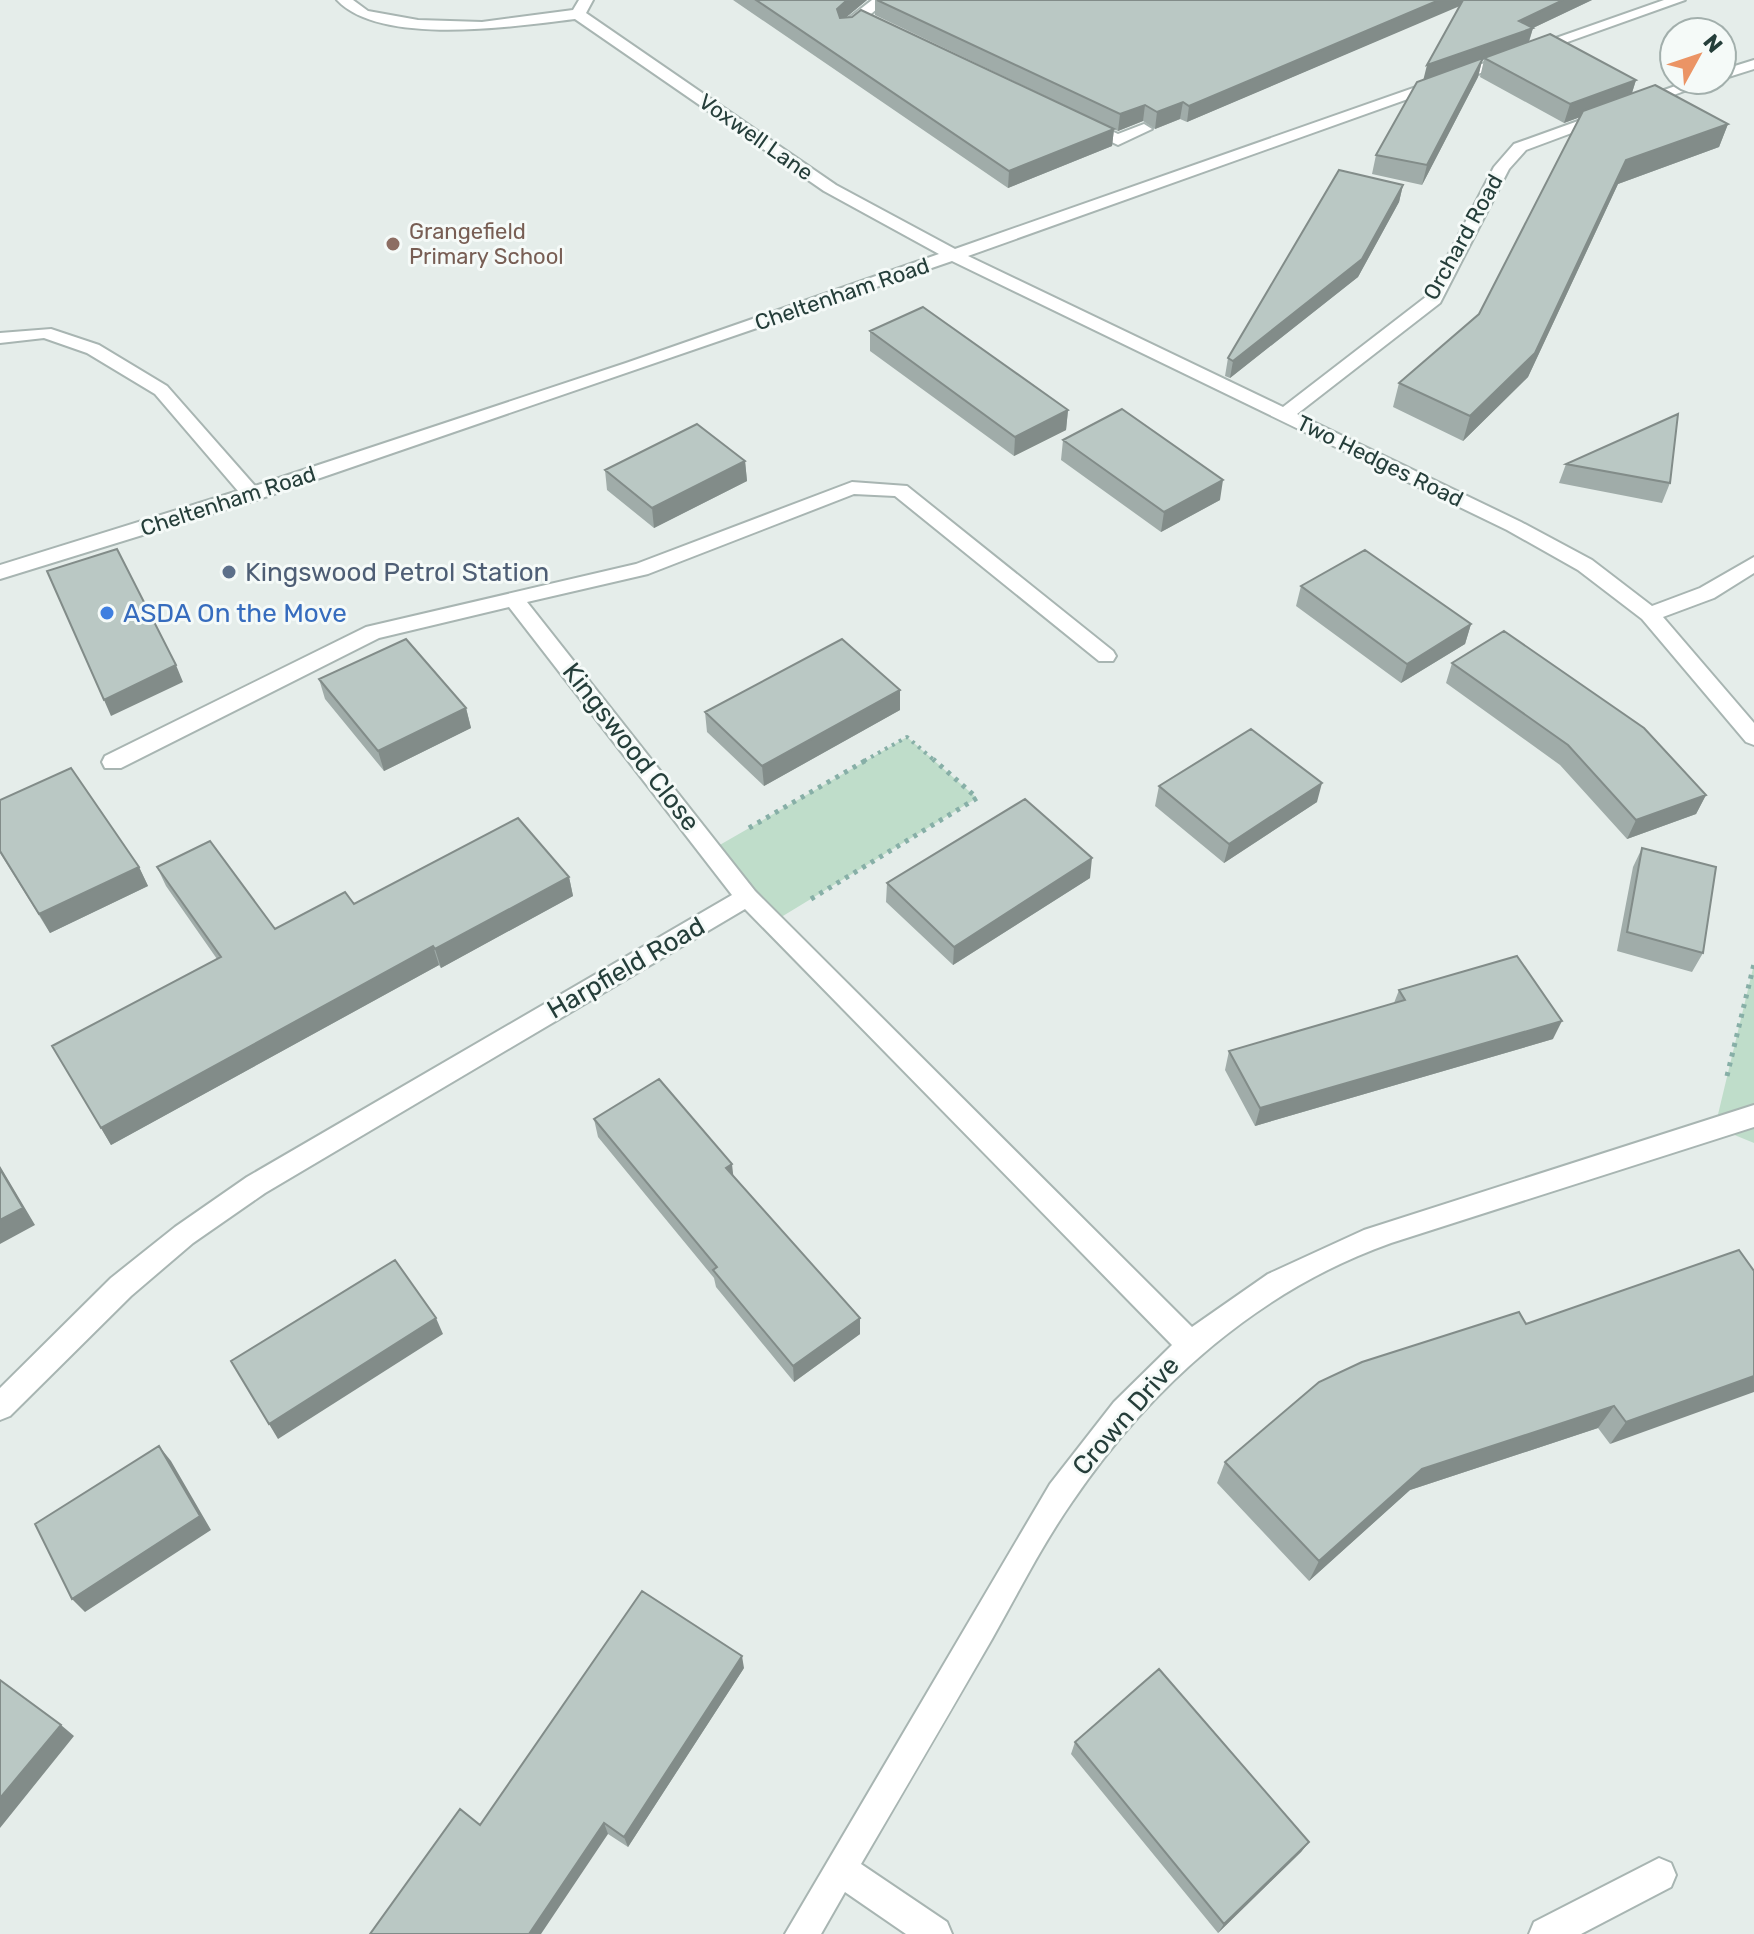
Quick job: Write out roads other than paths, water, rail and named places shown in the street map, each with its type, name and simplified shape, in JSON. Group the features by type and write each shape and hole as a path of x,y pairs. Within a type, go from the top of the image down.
{"street":[{"path":"344,0 364,14 418,24 482,26 582,7"},
{"path":"845,28 865,19 881,0"},
{"name":"Cheltenham Road","path":"0,572 252,495 955,256 1183,172 1678,0"},
{"name":"Voxwell Lane","path":"582,7 830,188 955,256"},
{"name":"Orchard Road","path":"1284,415 1434,299 1502,167 1520,147 1662,96"},
{"path":"1068,115 1118,140 1144,129"},
{"name":"Two Hedges Road","path":"955,256 1550,544 1585,565 1649,614 1754,737"},
{"path":"0,338 45,333 93,349 161,390 252,495"},
{"path":"113,762 373,632 641,569 852,488 900,490 1106,656"},
{"path":"1649,614 1707,593 1754,564"},
{"name":"Kingswood Close","path":"513,598 747,897"},
{"path":"747,897 1190,1344"},
{"name":"Harpfield Road","path":"0,1407 121,1287 184,1235 256,1185 747,897"},
{"name":"Crown Drive","path":"802,1934 1060,1494 1100,1438 1143,1388 1190,1344 1248,1302 1308,1268 1372,1239 1754,1116"},
{"path":"841,1870 935,1934"},
{"path":"1546,1934 1659,1875"}],"place":[{"name":"Grangefield Primary School","path":"393,244"},
{"name":"Kingswood Petrol Station","path":"229,572"},
{"name":"ASDA On the Move","path":"107,613"}]}
